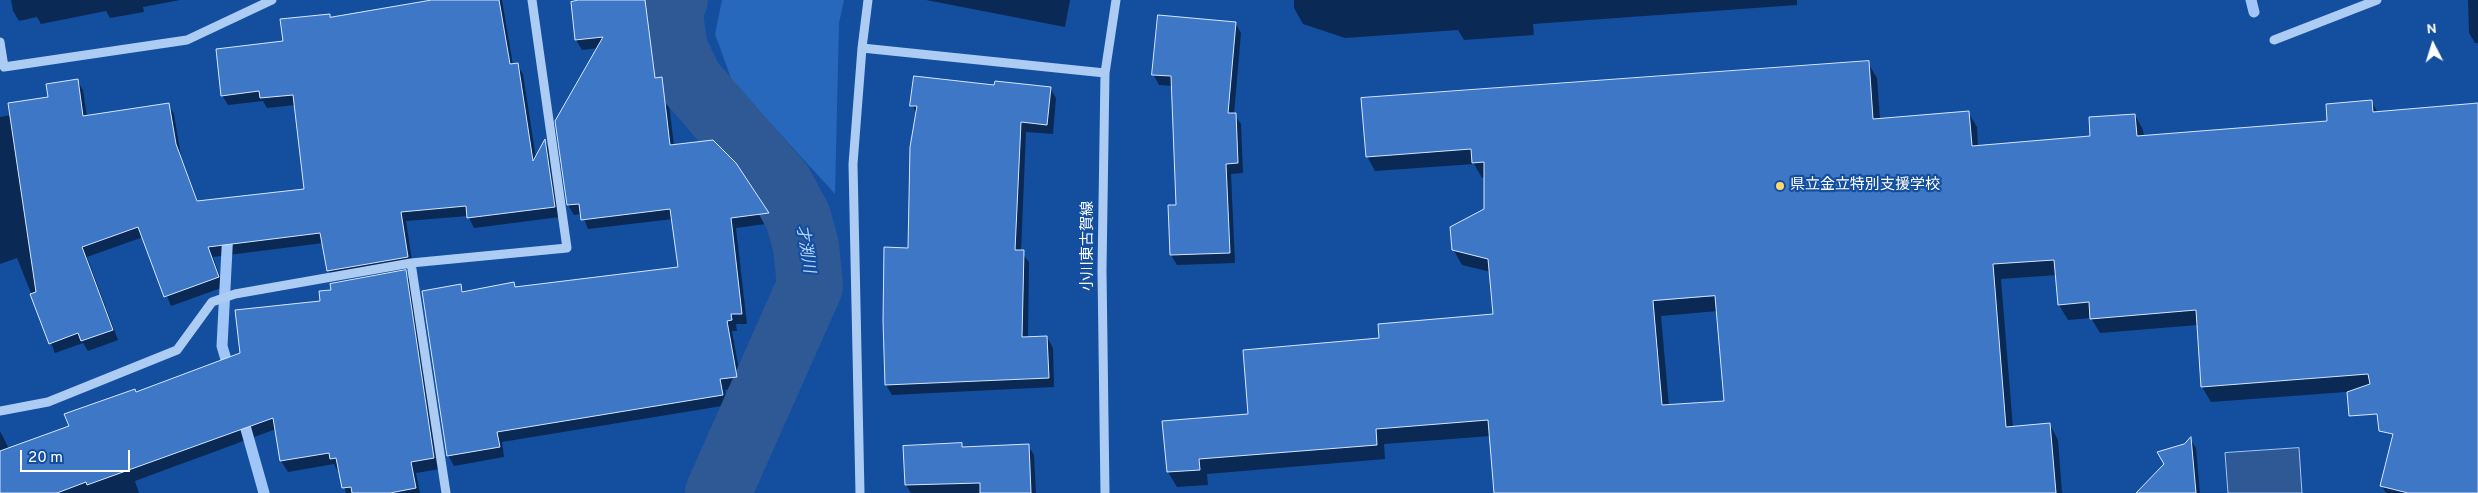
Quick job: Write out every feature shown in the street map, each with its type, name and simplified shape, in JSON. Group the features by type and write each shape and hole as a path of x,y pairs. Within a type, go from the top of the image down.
{"street":[{"path":"0,42 4,67 187,40 272,0"},
{"path":"0,412 48,402 177,350 212,302 235,294 411,263 567,248 532,0"},
{"path":"860,493 853,164 862,48 868,0"},
{"name":"小川東古賀線","path":"1105,493 1102,270 1105,73 1116,0"},
{"path":"2274,40 2377,0"},
{"path":"862,48 1105,73"},
{"path":"411,263 446,493"}],"shaded area":[{"path":"722,0 844,0 839,23 835,194 732,81 715,34"},
{"path":"2299,448 2302,493 2228,493 2225,453"}],"building":[{"path":"432,0 499,0 510,64 518,63 533,161 545,139 555,207 467,218 466,206 401,212 408,257 327,271 320,233 208,247 219,277 164,297 138,227 82,247 113,330 81,341 78,333 49,344 30,294 36,292 8,103 48,97 46,84 78,79 83,116 169,103 176,144 197,201 304,189 293,95 260,98 259,91 221,96 216,49 283,41 280,19 330,14 330,17"},
{"path":"579,0 645,0 655,78 662,77 670,145 713,140 736,163 769,213 731,218 742,314 731,314 732,320 727,321 737,377 720,379 723,395 497,432 500,447 447,456 422,291 461,284 462,292 514,282 515,287 678,267 670,209 581,220 579,204 567,205 555,121 603,37 575,40 571,2"},
{"path":"1158,15 1236,22 1228,113 1236,113 1238,163 1226,164 1230,253 1170,255 1168,205 1176,205 1171,76 1152,75"},
{"path":"1869,61 1873,119 1969,111 1972,146 2090,136 2089,117 2135,114 2137,136 2327,121 2326,104 2372,100 2373,112 2478,103 2478,493 2408,493 2380,486 2393,434 2379,431 2377,414 2349,416 2347,392 2370,384 2368,374 2201,387 2196,310 2090,319 2089,302 2058,305 2054,260 1993,264 2006,427 2050,423 2056,493 1494,493 1488,420 1376,429 1377,445 1199,459 1200,470 1167,472 1162,421 1248,414 1243,350 1379,338 1378,324 1493,314 1488,259 1452,250 1450,227 1484,209 1484,162 1472,163 1471,149 1366,157 1361,98","holes":["1715,296 1724,401 1662,405 1653,301"]},
{"path":"914,76 994,85 995,81 1051,87 1047,125 1021,122 1015,250 1024,250 1022,337 1047,336 1049,378 885,385 883,321 884,247 908,248 910,147 917,106 910,106"},
{"path":"406,270 434,458 411,462 416,488 390,493 352,493 351,487 342,488 336,458 330,459 329,453 280,461 273,418 87,485 86,482 57,493 0,493 0,451 69,426 64,414 135,389 136,392 240,353 235,310 320,301 319,291 331,290 330,284"},
{"path":"2191,437 2196,493 2136,493 2164,464 2157,452 2184,444"},
{"path":"962,443 962,447 1029,444 1031,493 980,493 980,483 905,485 903,446"}],"waterway":[{"name":"才渕川","path":"675,0 669,8 675,49 690,81 780,184 798,217 806,246 810,286 718,493"},
{"path":"2251,0 2254,12"},
{"path":"228,230 222,346 230,373"},
{"path":"242,415 264,493"}],"place":[{"name":"県立金立特別支援学校","path":"1780,186"}]}
